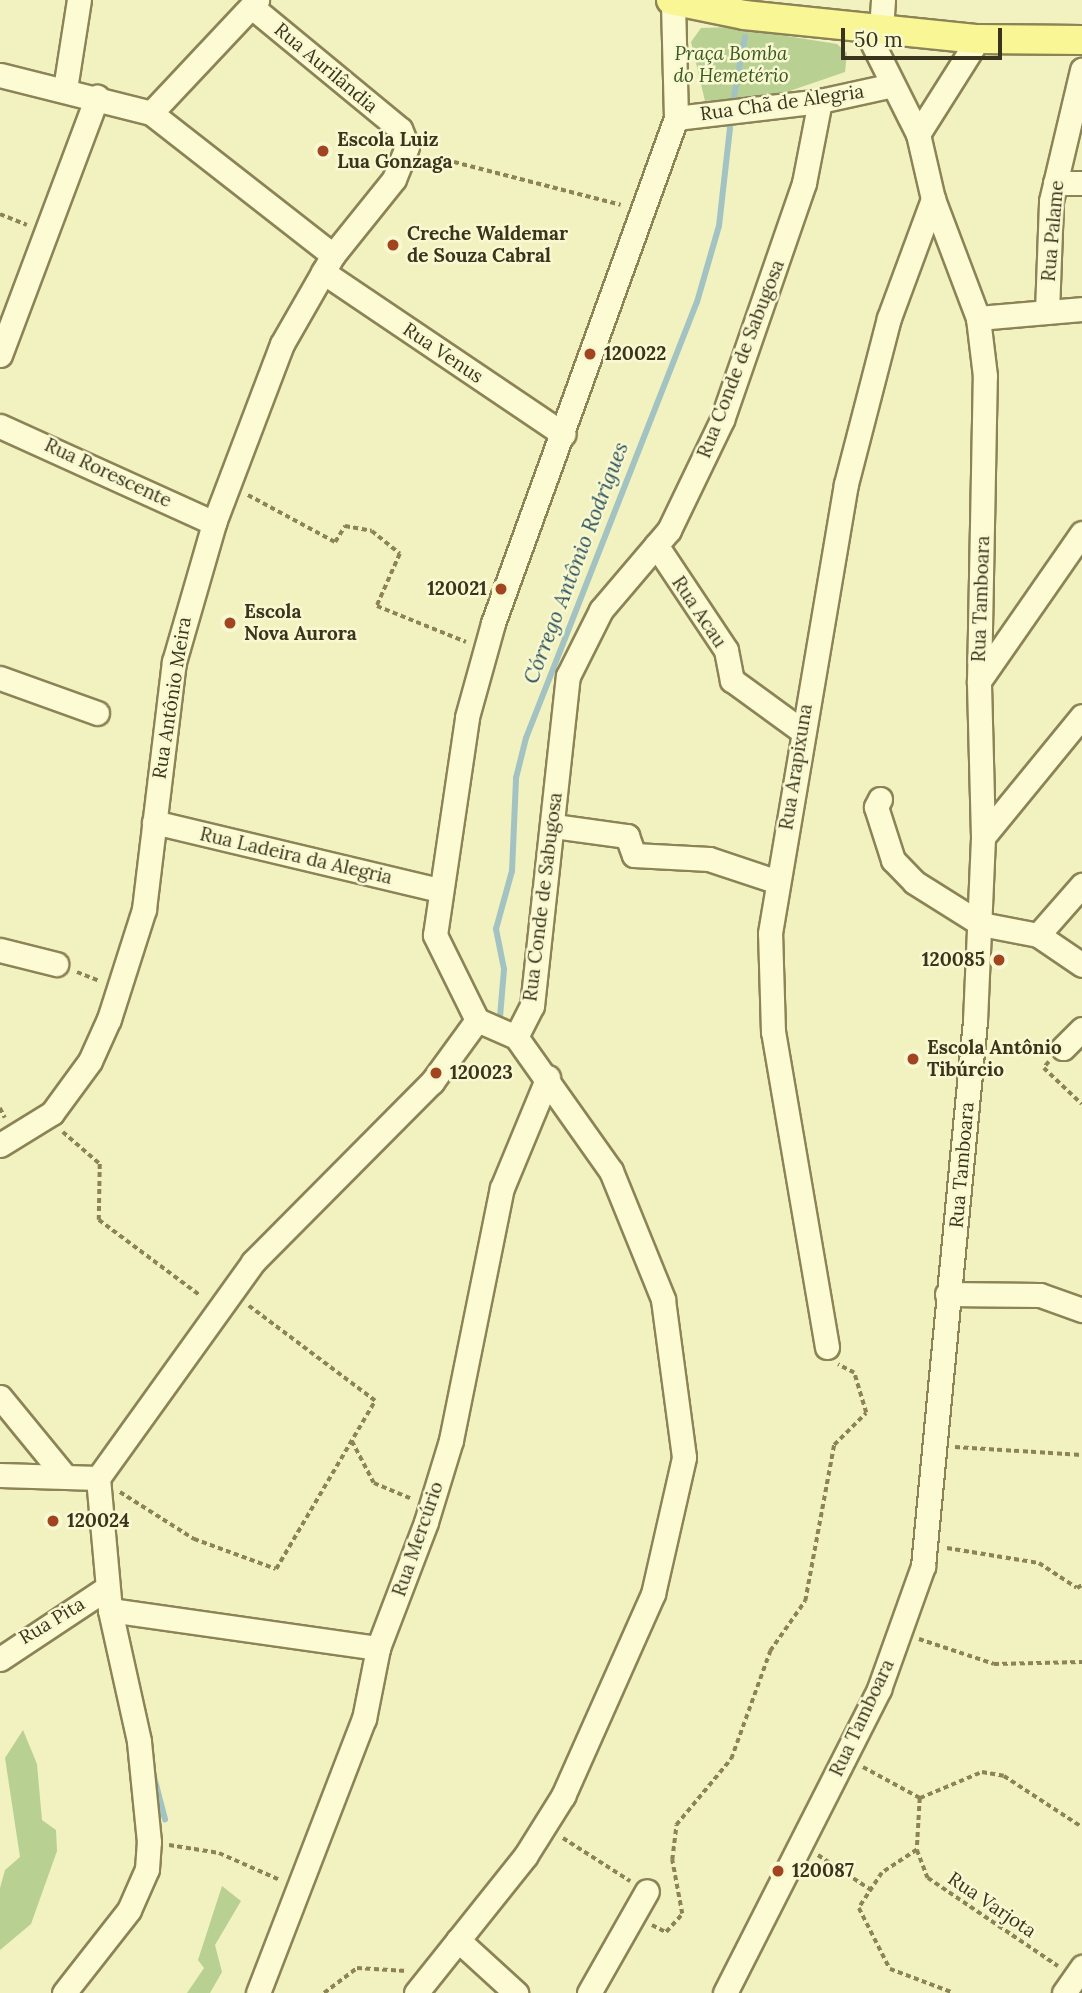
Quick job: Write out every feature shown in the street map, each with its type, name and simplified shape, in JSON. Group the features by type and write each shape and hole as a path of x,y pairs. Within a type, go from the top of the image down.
{"main road":[{"path":"672,3 873,29 978,39 1082,40"}],"street":[{"path":"65,89 79,0"},
{"path":"873,29 883,0"},
{"path":"0,75 97,97 151,113 255,3"},
{"name":"Rua Aurilândia","path":"255,3 400,129"},
{"path":"422,1985 544,1826 653,1594 684,1458 672,1343 646,1245 611,1171 548,1077 516,1037 477,1020 435,935 439,890 467,717 486,650 676,118 672,3"},
{"name":"Rua Tamboara","path":"725,1993 845,1757 900,1633 928,1545 947,1294 981,924 983,838 979,681 986,429 978,318 933,199 918,134 888,86 873,29"},
{"path":"918,134 978,39"},
{"name":"Rua Palame","path":"1047,312 1055,183 1082,69"},
{"name":"Rua Chã de Alegria","path":"676,118 820,101 888,86"},
{"path":"0,355 97,97"},
{"name":"Rua Conde de Sabugosa","path":"516,1037 532,1006 554,826 568,676 601,610 656,545 722,420 804,183 820,101"},
{"name":"Rua Venus","path":"151,113 328,264 563,434"},
{"name":"Rua Antônio Meira","path":"0,1145 46,1117 90,1060 120,990 144,909 174,662 214,523 282,344 328,264 401,167 407,139 400,129"},
{"path":"1055,183 1082,183"},
{"name":"Rua Arapixuna","path":"827,1347 773,1032 775,881 846,484 889,318 933,199"},
{"path":"978,318 1082,309"},
{"name":"Rua Rorescente","path":"0,426 214,523"},
{"path":"979,681 1082,533"},
{"name":"Rua Acau","path":"656,545 726,650 732,680 802,731"},
{"path":"0,678 97,713"},
{"path":"983,838 1082,716"},
{"path":"880,799 876,807 893,860 914,882 981,924 1038,934 1082,965"},
{"name":"Rua Ladeira da Alegria","path":"153,821 439,890"},
{"path":"554,826 627,836 634,855 709,859 775,881"},
{"path":"1038,934 1082,885"},
{"path":"0,950 57,964"},
{"path":"64,1993 129,1910 148,1869 149,1842 139,1741 108,1599 98,1478 224,1301 319,1190 432,1082 477,1020"},
{"path":"1063,1048 1082,1029"},
{"name":"Rua Mercúrio","path":"258,1993 364,1718 378,1648 431,1507 458,1407 471,1317 502,1188 548,1077"},
{"path":"947,1294 1040,1295 1082,1310"},
{"path":"0,1397 64,1474"},
{"path":"0,1475 64,1474 98,1478"},
{"path":"108,1599 206,1619 378,1648"},
{"name":"Rua Pita","path":"0,1659 13,1644 108,1599"},
{"path":"589,1993 646,1891"},
{"path":"458,1940 516,1993"}],"path":[{"path":"454,162 643,210"},
{"path":"228,484 335,542 345,526 372,530 400,554 377,606 486,650"},
{"path":"57,964 120,990"},
{"path":"1063,1048 1044,1068 1082,1104"},
{"path":"46,1117 100,1164 99,1220 376,1401 276,1569 194,1539 98,1478"},
{"path":"634,1916 666,1932 682,1914 672,1860 676,1825 731,1759 770,1651 805,1601 834,1445 866,1413 855,1373 827,1360 827,1347"},
{"path":"352,1441 374,1483 431,1507"},
{"path":"934,1447 1082,1455"},
{"path":"928,1545 1039,1563 1076,1588 1082,1585"},
{"path":"900,1633 994,1664 1082,1662"},
{"path":"845,1757 920,1798 982,1772 1004,1776 1082,1827"},
{"name":"Rua Varjota","path":"920,1798 917,1850 928,1878 1074,1979"},
{"path":"544,1826 646,1891"},
{"path":"149,1842 219,1853 298,1889"},
{"path":"801,1844 871,1890"},
{"path":"917,1850 882,1873 859,1908 890,1969 954,1993"},
{"path":"324,1993 357,1968 398,1968 422,1985"}],"green space":[{"name":"Praça Bomba do Hemetério","path":"731,27 837,44 847,53 845,72 778,95 705,101 691,42 701,28"},
{"path":"23,1730 37,1764 42,1820 56,1830 57,1851 31,1924 0,1950 0,1888 5,1870 20,1857 5,1758"},
{"path":"222,1886 241,1901 215,1945 222,1972 210,1993 187,1993 204,1968 198,1960"}],"waterway":[{"name":"Córrego Antônio Rodrigues","path":"734,96 745,37"},
{"name":"Córrego Antônio Rodrigues","path":"500,1017 504,969 496,929 512,871 516,778 526,738 697,302 719,226 730,128"},
{"name":"Córrego Antônio Rodrigues","path":"153,1773 165,1819"}],"place":[{"name":"Escola Luiz Lua Gonzaga","path":"323,151"},
{"name":"Creche Waldemar de Souza Cabral","path":"393,245"},
{"name":"120022","path":"590,354"},
{"name":"120021","path":"501,589"},
{"name":"Escola Nova Aurora","path":"230,623"},
{"name":"120085","path":"999,960"},
{"name":"Escola Antônio Tibúrcio","path":"913,1059"},
{"name":"120023","path":"436,1073"},
{"name":"120024","path":"53,1521"},
{"name":"120087","path":"778,1871"}]}
